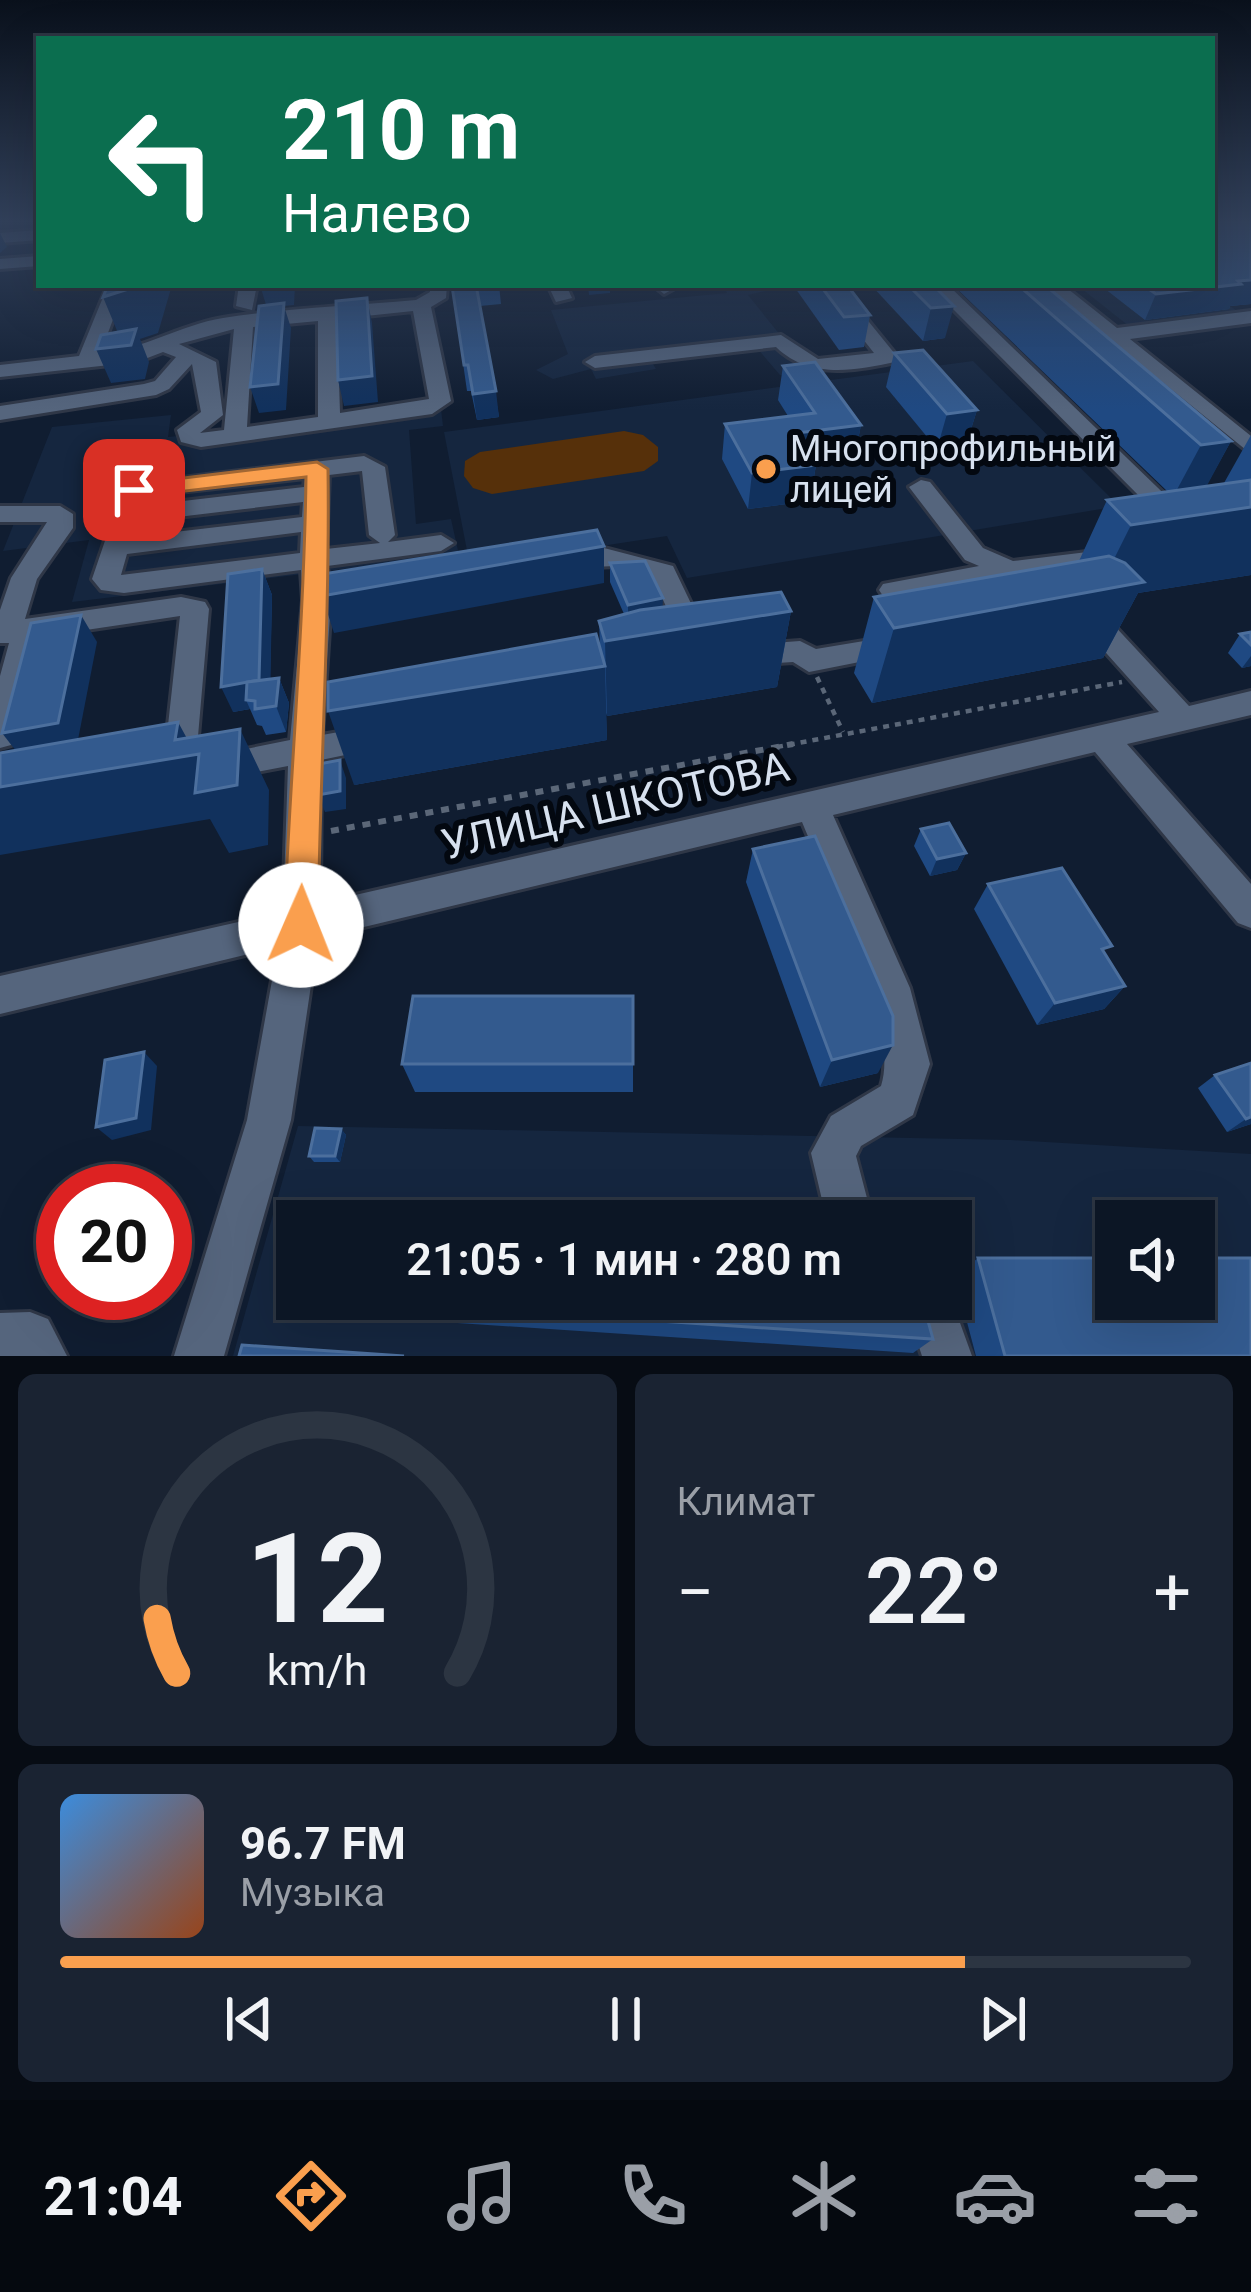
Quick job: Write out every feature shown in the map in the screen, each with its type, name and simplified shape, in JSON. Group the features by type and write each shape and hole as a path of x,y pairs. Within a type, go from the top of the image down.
{"street":[{"path":"86,363 116,288"},
{"path":"235,435 248,288"},
{"path":"0,413 163,385 185,334 245,314 328,313 421,304 440,293 439,288"},
{"path":"831,288 888,358"},
{"path":"595,362 782,341 800,359 816,365 888,358 906,351 856,288"},
{"path":"892,590 1190,542 1194,536 941,288"},
{"path":"1056,288 1251,447"},
{"path":"0,370 178,350 206,362 212,415 188,430 189,437 235,435 440,405 421,304"},
{"path":"328,313 329,422"},
{"path":"1112,335 1251,317"},
{"path":"116,547 316,495 364,463 373,466 382,535"},
{"path":"922,487 974,554 1010,570 1047,603 1100,628 1183,719"},
{"path":"316,495 134,490 106,579 111,584 441,542"},
{"path":"199,1356 268,1120 301,925 305,750 328,598 313,559 316,495"},
{"path":"0,514 60,514 60,528 24,578 11,632 0,736"},
{"path":"538,564 604,553 635,559 664,572 693,663 778,650 800,651 809,662 921,642"},
{"path":"11,632 181,606 195,609 167,775 418,729"},
{"path":"1033,622 1078,614"},
{"name":"УЛИЦА ШКОТОВА","path":"0,995 1251,703"},
{"path":"1102,738 1251,911"},
{"path":"812,806 890,988 910,1064 898,1100 846,1131 833,1153 845,1200"},
{"path":"934,1320 947,1356"},
{"path":"0,1338 30,1337 41,1356"}],"path":[{"path":"809,662 843,734"},
{"path":"303,836 1145,677"}],"shaded area":[{"path":"725,288 768,288 748,295 810,372 780,375 756,347 650,359 656,369 596,379 591,369 553,379 536,370 568,354 551,310 727,293"},
{"path":"1081,288 1203,288 1246,317 1134,330"},
{"name":"Многопрофильный лицей","path":"973,361 1119,506 687,578 667,536 470,566 444,432"},
{"path":"441,409 443,426 409,430 416,524 451,519 459,555 72,602 89,540 3,551 52,427 171,415 168,437"},
{"path":"624,431 643,435 658,447 658,461 644,471 492,494 473,488 464,476 465,461 480,452"},
{"path":"298,1126 1011,1140 1251,1154 1251,1356 233,1356 276,1204 276,1320 972,1320 972,1200 277,1200"}],"building":[{"path":"107,288 132,288 103,297"},
{"path":"452,288 477,288 496,391 473,394 468,365 464,365"},
{"path":"822,288 849,288 870,315 844,317"},
{"path":"911,288 936,288 954,306 931,308"},
{"path":"1021,288 1049,288 1231,441 1201,445"},
{"path":"1147,288 1207,288 1156,294"},
{"path":"367,298 372,376 338,380 336,301"},
{"path":"284,303 278,384 250,387 259,306"},
{"path":"136,329 131,345 96,349 101,335"},
{"path":"923,350 977,410 947,414 894,353"},
{"path":"815,362 861,425 797,433 816,465 752,473 725,424 815,413 783,366"},
{"path":"1251,480 1251,507 1131,525 1107,500"},
{"path":"597,530 604,546 322,596 323,574"},
{"path":"1109,556 1125,563 1144,582 894,628 874,597"},
{"path":"645,561 663,598 628,605 610,563"},
{"path":"262,569 259,680 221,687 228,574"},
{"path":"781,592 791,611 605,641 599,621 640,610"},
{"path":"81,615 58,723 2,733 31,623"},
{"path":"596,634 605,666 328,711 328,682"},
{"path":"279,678 276,706 255,709 255,701 246,700 247,682"},
{"path":"178,722 175,740 240,729 237,785 195,793 199,754 0,787 0,753"},
{"path":"340,760 340,791 318,795 319,764"},
{"path":"949,823 966,853 937,859 921,829"},
{"path":"815,836 893,1016 893,1045 832,1060 753,849"},
{"path":"1062,868 1112,946 1102,949 1125,986 1055,1003 988,884"},
{"path":"413,996 633,996 633,1064 402,1064"},
{"path":"144,1052 136,1118 96,1127 105,1060"},
{"path":"1251,1063 1251,1117 1246,1119 1215,1075"},
{"path":"315,1128 341,1129 335,1156 309,1156"},
{"path":"978,1258 1095,1258 1095,1320 1215,1320 1215,1258 1251,1258 1251,1356 1005,1356"},
{"path":"644,1320 928,1320 933,1339"},
{"path":"242,1345 404,1356 239,1356"}],"place":[{"name":"Многопрофильный лицей","path":"766,469"}],"route":[{"path":"134,490 317,469 313,559 317,600 305,750 301,925"}]}
